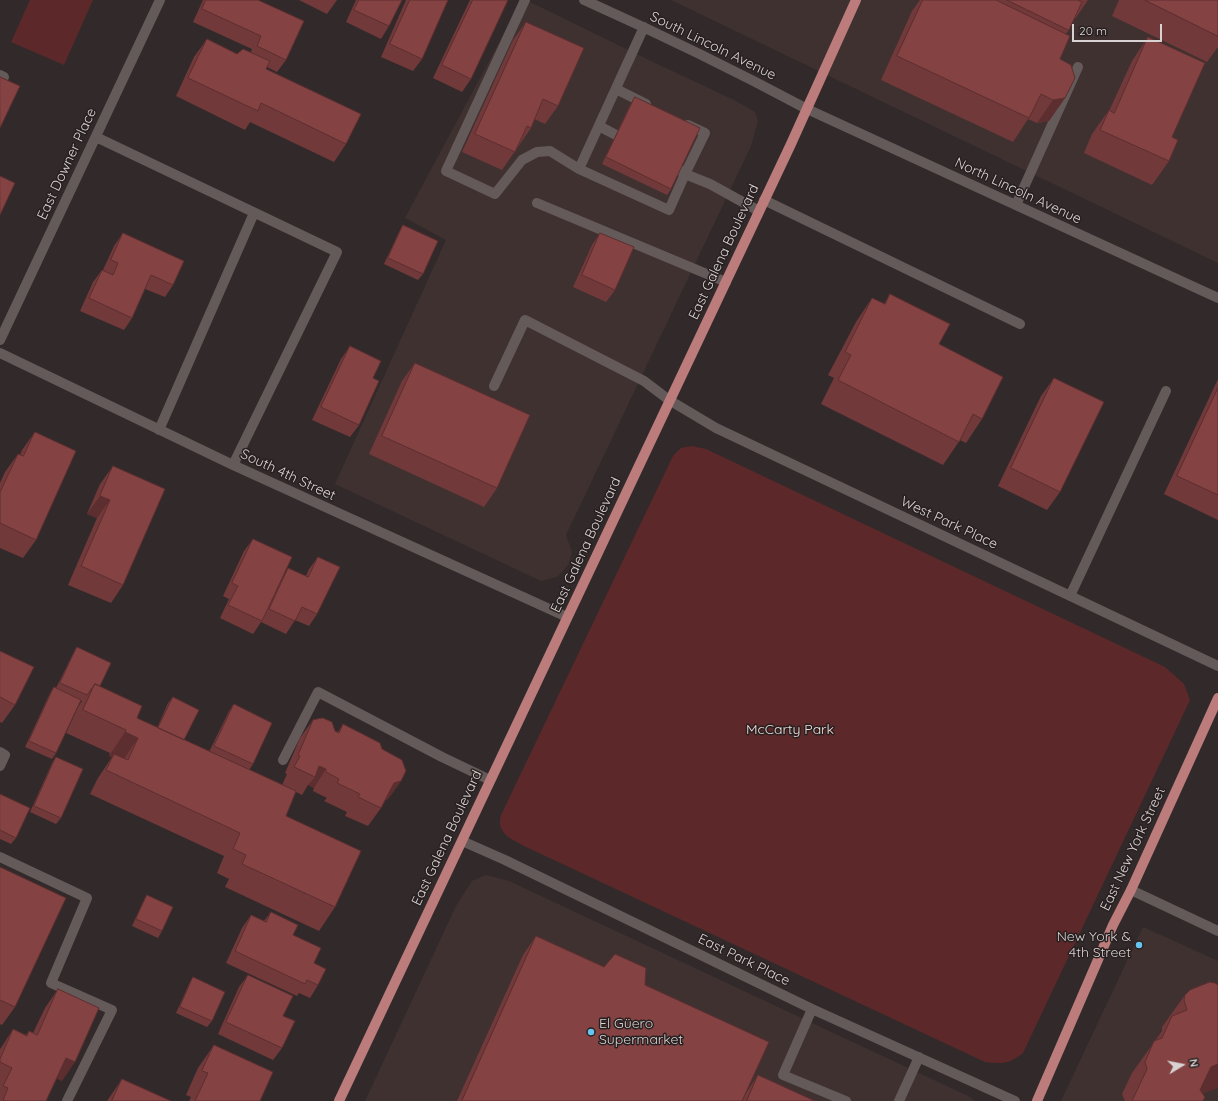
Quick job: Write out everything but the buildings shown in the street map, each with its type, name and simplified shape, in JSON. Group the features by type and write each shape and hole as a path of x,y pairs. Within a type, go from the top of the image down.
{"main road":[{"name":"East Galena Boulevard","path":"339,1101 726,282 856,0"},
{"name":"East New York Street","path":"1037,1101 1113,925 1218,698"}],"street":[{"name":"East Downer Place","path":"0,340 160,0"},
{"path":"525,0 446,171 495,194 522,160 537,152 550,151 579,169 669,210 682,172 705,133 678,120"},
{"name":"South Lincoln Avenue","path":"584,0 644,27 757,82 807,109"},
{"path":"579,169 644,27"},
{"path":"1016,205 1078,67"},
{"path":"616,89 657,109"},
{"name":"North Lincoln Avenue","path":"807,109 1218,298"},
{"path":"599,126 616,135"},
{"path":"96,137 337,252 233,465"},
{"path":"682,172 710,184 759,211"},
{"path":"764,200 1020,324"},
{"path":"538,203 726,282"},
{"path":"159,430 254,213"},
{"name":"West Park Place","path":"494,386 525,320 644,381 669,400 716,428 1218,666"},
{"name":"South 4th Street","path":"0,353 233,465 567,618"},
{"path":"1070,596 1166,391"},
{"path":"283,760 318,692 442,757 490,780"},
{"path":"0,752 5,755 0,766"},
{"name":"East Park Place","path":"462,841 812,1009 1015,1101"},
{"path":"0,857 87,898 51,983 112,1010 67,1101"},
{"path":"1130,890 1218,932"},
{"path":"812,1009 783,1075 846,1101"},
{"path":"899,1101 919,1057"}],"shaded area":[{"path":"522,0 526,0 734,100 755,112 758,121 751,146 566,535 572,552 569,564 557,577 541,581 335,484 446,240 405,218"},
{"path":"671,0 1218,0 1218,263"},
{"path":"486,875 509,881 968,1096 975,1101 365,1101 456,906 472,881"},
{"path":"1143,927 1218,961 1218,1101 1061,1101"}],"green space":[{"path":"30,0 93,0 64,65 11,42"},
{"name":"McCarty Park","path":"692,446 706,449 1165,667 1184,684 1190,700 1023,1053 1013,1059 1001,1063 985,1062 524,846 502,831 500,821 501,815 673,456 681,448"}],"place":[{"name":"New York & 4th Street","path":"1139,945"},
{"name":"El Güero Supermarket","path":"591,1032"}]}
